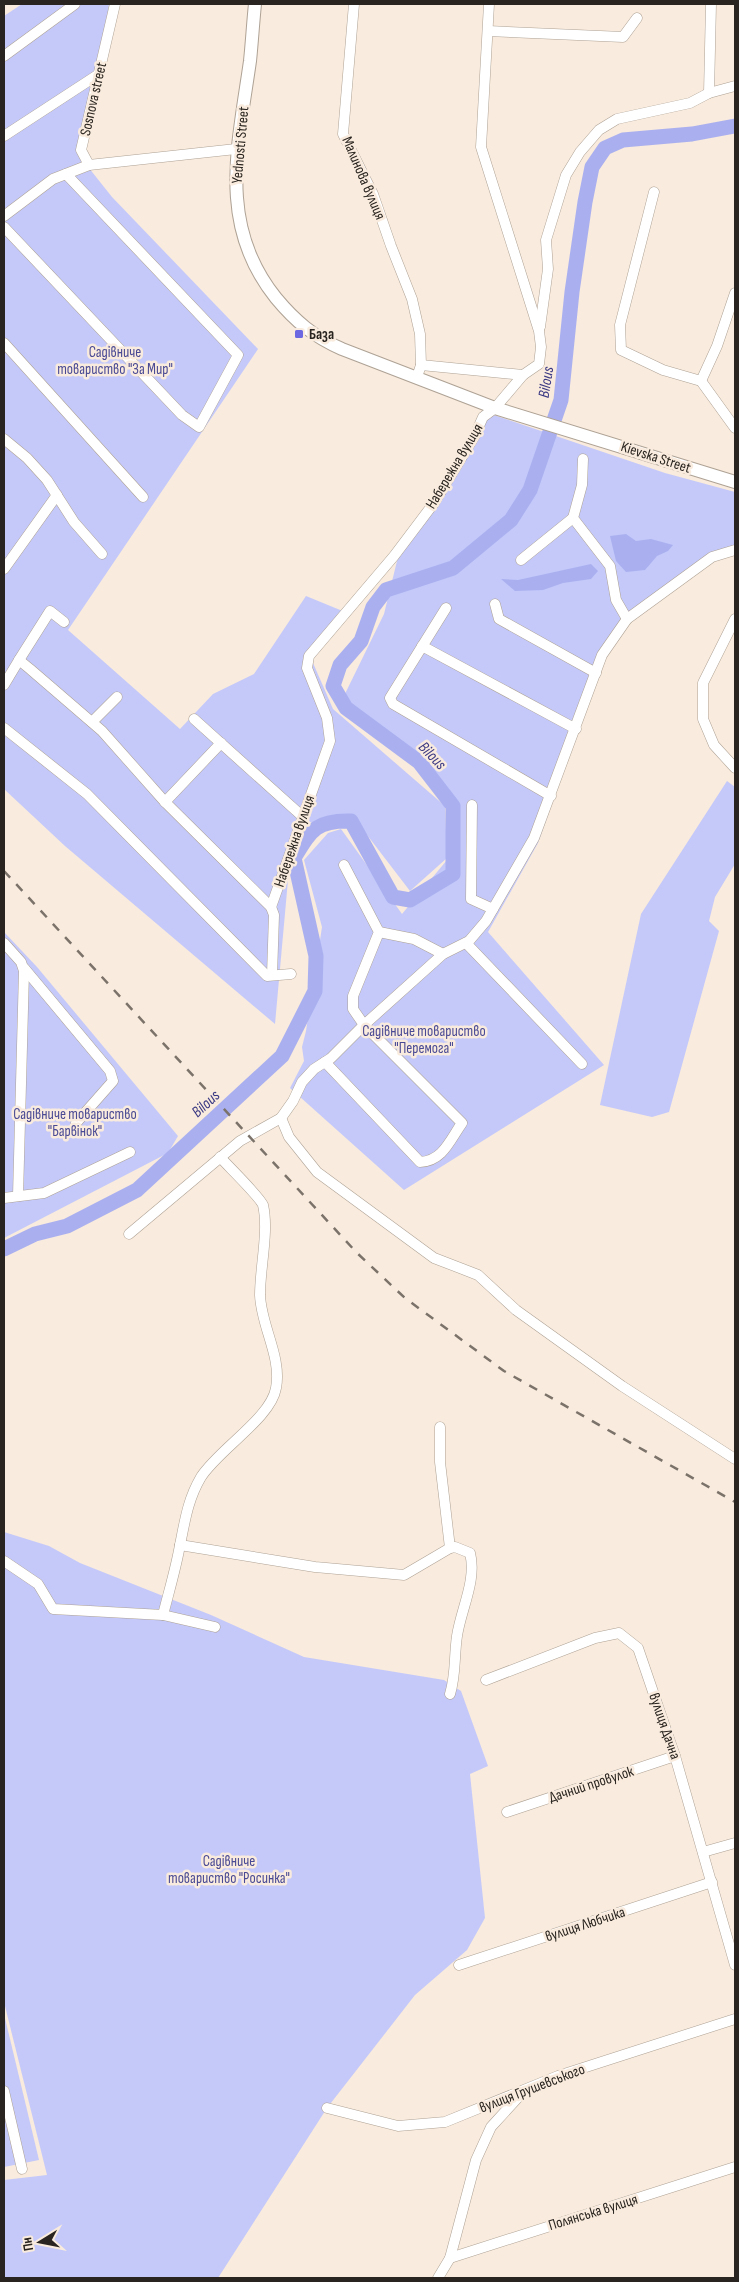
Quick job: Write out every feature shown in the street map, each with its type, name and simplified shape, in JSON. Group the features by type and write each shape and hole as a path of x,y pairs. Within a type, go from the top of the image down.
{"main road":[{"name":"Yednosti Street","path":"255,4 250,59 236,149 236,193 240,227 252,259 274,296 296,321 323,341 419,371 495,408 524,417"},
{"name":"Kievska Street","path":"524,417 735,482"}],"street":[{"path":"4,56 75,4"},
{"name":"Sosnova street","path":"89,165 81,150 115,4"},
{"name":"Малинова вулиця","path":"354,4 343,134 373,194 412,299 420,334 419,371"},
{"name":"Набережна вулиця","path":"271,907 330,741 327,718 307,668 310,656 394,556 434,503 474,437 483,417 495,408 523,375 539,364 541,348 539,331 481,147 489,4"},
{"path":"710,93 711,4"},
{"path":"488,31 623,37 636,18"},
{"path":"4,136 98,74"},
{"path":"539,331 548,269 546,240 566,175 580,152 599,130 617,119 690,103 710,93 735,86"},
{"path":"4,216 53,179 89,165 236,149"},
{"path":"4,227 182,415 199,428 238,355 66,174"},
{"path":"654,192 620,326 621,350 663,370 701,381 735,428"},
{"path":"701,381 717,346 735,293"},
{"path":"4,343 143,497"},
{"path":"419,371 523,375"},
{"path":"4,439 27,458 47,480 74,522 102,554"},
{"path":"521,560 573,518 582,485 583,458"},
{"path":"4,570 56,495"},
{"path":"573,518 610,566 616,600 627,619"},
{"path":"129,1234 240,1141 281,1118 293,1101 302,1082 314,1069 325,1062 443,954 466,942 486,921 534,838 602,655 627,619 712,557 735,550"},
{"path":"495,604 499,619 596,673"},
{"path":"446,608 390,698 393,704 551,796"},
{"path":"4,685 50,611 64,622"},
{"path":"735,619 703,683 703,719 714,745 735,768"},
{"path":"422,646 576,729"},
{"path":"19,660 92,722 165,802 271,907 274,915 272,976"},
{"path":"92,722 117,697"},
{"path":"194,720 302,816"},
{"path":"4,728 87,794 267,976 291,974"},
{"path":"165,802 221,743"},
{"path":"472,805 471,899 493,909"},
{"path":"325,1062 420,1162 429,1162 439,1157 462,1123 364,1025 353,1009 353,996 379,932 344,865"},
{"path":"379,932 414,939 443,954"},
{"path":"466,942 582,1064"},
{"path":"4,943 110,1071 113,1081 76,1123"},
{"path":"18,1196 24,968"},
{"path":"281,1118 289,1137 317,1172 434,1258 478,1275 516,1310 577,1354 622,1386 735,1459"},
{"path":"4,1198 44,1193 130,1152"},
{"path":"163,1615 180,1545 186,1509 202,1476 229,1444 262,1415 276,1389 276,1366 260,1297 262,1243 266,1232 262,1203 220,1157"},
{"path":"440,1427 440,1462 450,1548"},
{"path":"180,1545 314,1567 404,1574 450,1548 455,1547 470,1552 473,1565 457,1636 455,1679 450,1694"},
{"path":"4,1560 38,1584 53,1609 163,1615 215,1627"},
{"name":"вулиця Дачна","path":"486,1680 595,1638 620,1633 638,1648 675,1756 735,1965"},
{"name":"Дачний провулок","path":"507,1812 675,1756"},
{"path":"703,1852 735,1844"},
{"name":"вулиця Любчика","path":"459,1965 712,1882"},
{"name":"вулиця Грушевського","path":"327,2108 398,2126 445,2122 558,2076 735,2019"},
{"path":"438,2278 450,2258 476,2160 491,2126 525,2089"},
{"path":"4,2090 22,2169"},
{"name":"Полянська вулиця","path":"450,2258 735,2167"}],"green space":[{"name":"Садівниче товариство \"За Мир\"","path":"22,4 109,4 103,55 77,153 112,197 258,349 68,630 180,729 213,694 254,674 306,596 345,612 310,656 333,709 445,806 447,858 410,891 351,814 308,823 290,858 275,1024 65,846 4,789 4,16"},
{"name":"Садівниче товариство \"Перемога\"","path":"488,413 665,473 735,492 735,545 612,635 538,843 488,932 604,1065 404,1190 290,1088 304,1061 302,1047 322,927 304,860 328,833 341,829 402,914 457,848 456,813 448,789 389,736 342,700 384,614 398,557 450,486"},
{"path":"727,781 735,787 735,864 715,897 709,921 719,931 669,1112 652,1117 600,1105 641,914"},
{"name":"Садівниче товариство \"Барвінок\"","path":"4,932 37,967 178,1136 168,1153 4,1238"},
{"name":"Садівниче товариство \"Росинка\"","path":"4,1532 49,1546 80,1563 211,1615 304,1657 444,1680 461,1691 488,1766 470,1774 485,1918 467,1950 415,1995 327,2108 218,2278 4,2278 4,2180 47,2175 4,2002"},
{"path":"4,2014 39,2160 4,2167"}],"shaded area":[{"path":"626,534 636,541 651,539 673,545 668,551 657,556 645,570 626,572 616,561 610,536"},
{"path":"591,564 598,571 591,579 563,583 543,590 515,591 501,579 518,580"}],"waterway":[{"name":"Bilous","path":"4,1249 35,1234 67,1226 137,1190 282,1056 315,991 316,956 294,858 310,834 322,825 330,822 351,821 393,897 410,900 453,874 453,806 419,762 346,708 333,686 340,665 361,641 373,607 386,590 453,568 511,520 530,490 561,400 572,292 585,202 592,167 605,148 623,140 692,134 735,126"}],"railway":[{"path":"4,871 357,1253 405,1298 504,1371 735,1502"}],"place":[{"name":"База","path":"299,334"}]}
